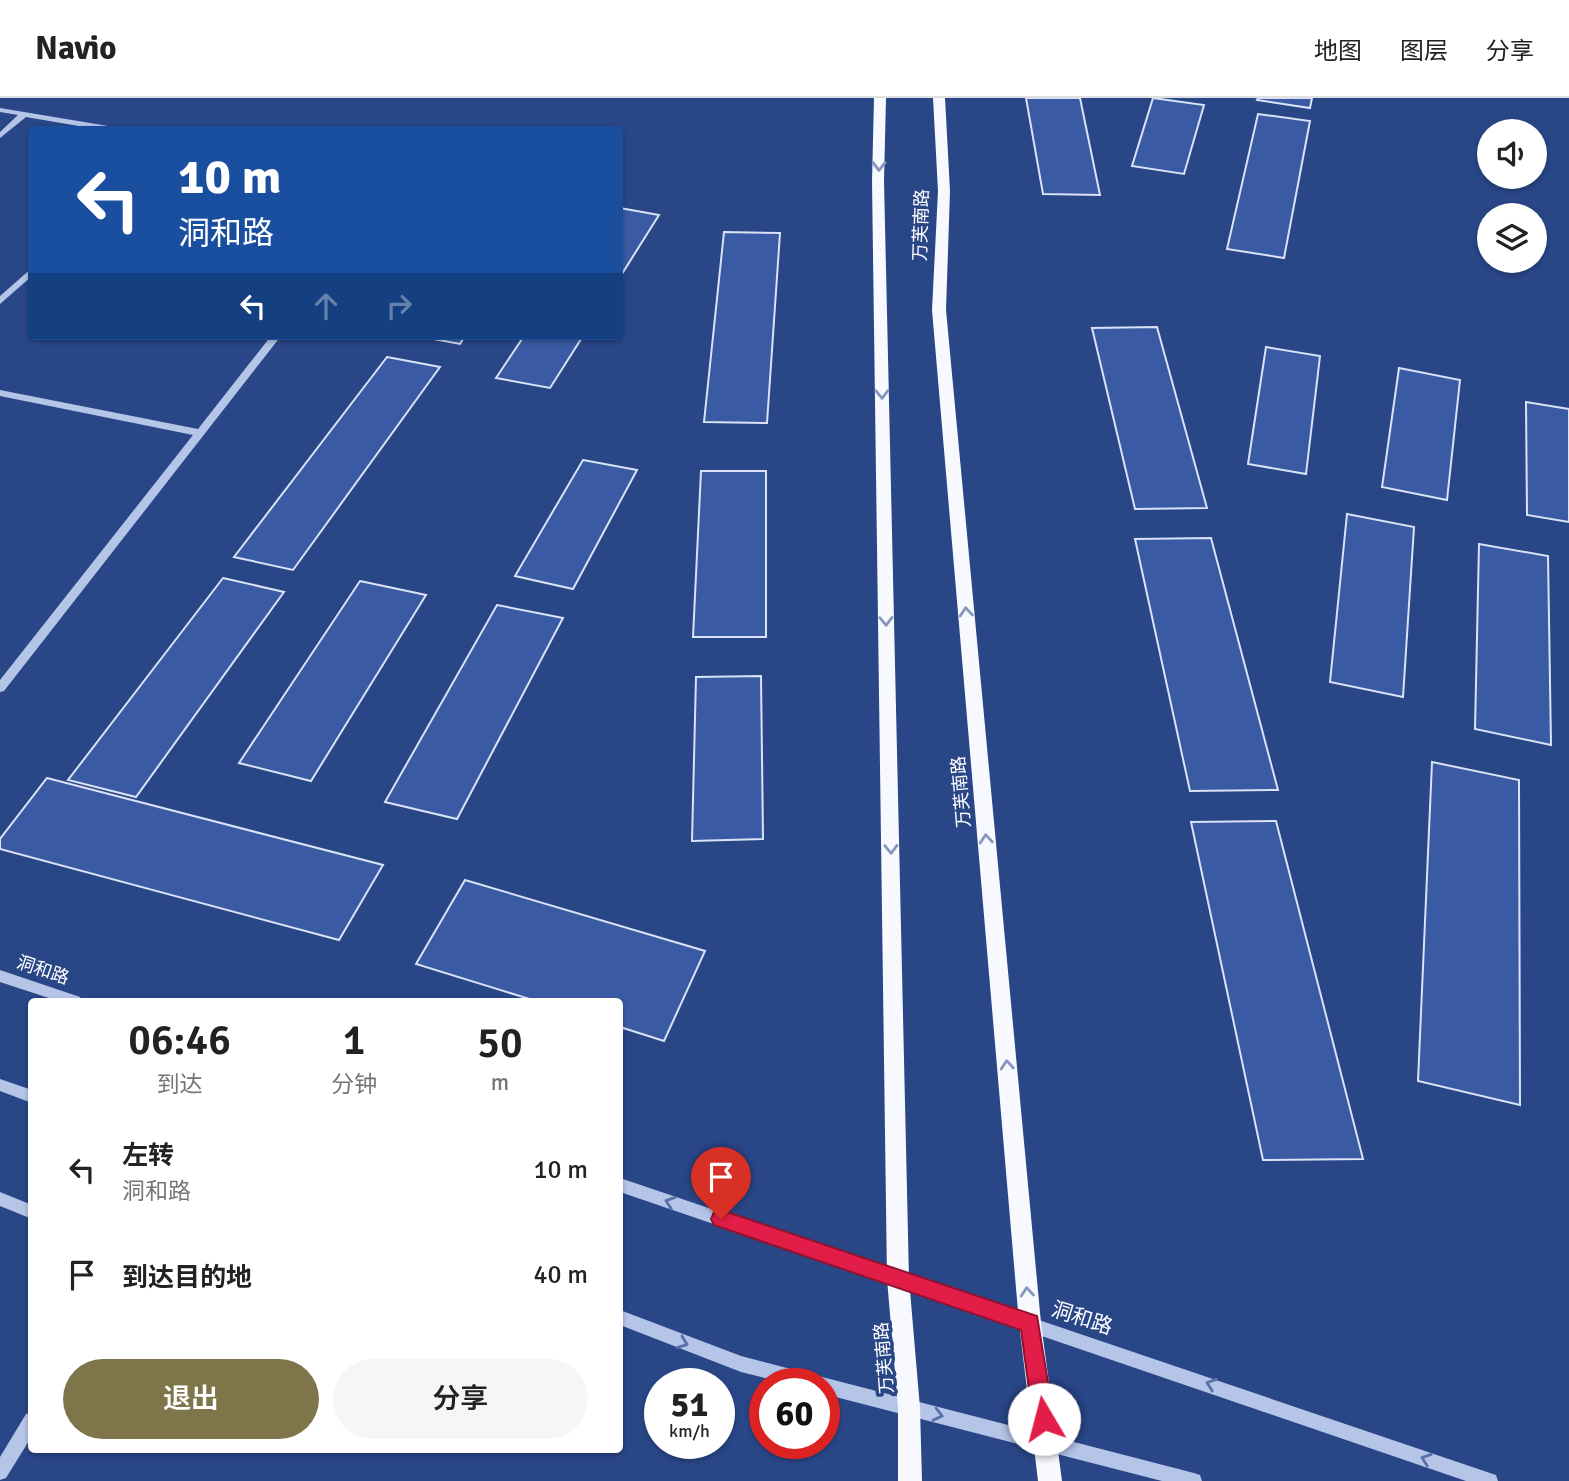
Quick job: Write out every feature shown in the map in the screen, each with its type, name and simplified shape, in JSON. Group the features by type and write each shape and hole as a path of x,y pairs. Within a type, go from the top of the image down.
{"main road":[{"name":"万芙南路","path":"880,98 878,181 898,1279 909,1408 910,1481"},
{"name":"万芙南路","path":"939,98 944,191 939,310 1030,1323 1050,1481"}],"street":[{"path":"0,110 96,126"},
{"path":"0,136 24,114"},
{"path":"0,301 28,275"},
{"path":"0,688 273,340"},
{"path":"0,393 200,432"},
{"name":"洞和路","path":"0,976 66,998"},
{"path":"0,1085 28,1096"},
{"name":"洞和路","path":"623,1186 1490,1481"},
{"path":"0,1199 28,1210"},
{"path":"623,1319 756,1368"},
{"path":"840,1390 1194,1481"},
{"path":"0,1472 28,1426"}],"building":[{"path":"1026,98 1080,98 1100,195 1043,194"},
{"path":"1153,98 1204,105 1184,174 1132,166"},
{"path":"1312,98 1310,108 1257,100"},
{"path":"1258,114 1310,121 1284,258 1227,249"},
{"path":"623,209 659,215 623,272"},
{"path":"724,232 780,233 767,423 704,422"},
{"path":"1157,327 1207,508 1135,509 1092,328"},
{"path":"439,340 462,340 460,344"},
{"path":"521,340 580,340 550,388 496,378"},
{"path":"1266,347 1320,356 1306,474 1248,464"},
{"path":"387,357 440,367 293,570 234,557"},
{"path":"1399,368 1460,380 1447,500 1382,487"},
{"path":"1526,402 1569,409 1569,522 1527,515"},
{"path":"583,460 637,470 573,589 515,576"},
{"path":"701,471 766,471 766,637 693,637"},
{"path":"1347,514 1414,527 1403,697 1330,682"},
{"path":"1211,538 1278,790 1190,791 1135,539"},
{"path":"1479,544 1548,556 1551,745 1475,729"},
{"path":"223,578 284,592 136,797 68,780"},
{"path":"360,581 426,595 311,781 239,763"},
{"path":"497,605 563,618 457,819 385,802"},
{"path":"761,676 763,839 692,841 696,677"},
{"path":"1432,762 1519,780 1520,1105 1418,1081"},
{"path":"47,778 383,865 339,940 0,849 0,839"},
{"path":"1276,821 1363,1159 1263,1160 1191,822"},
{"path":"465,880 705,951 664,1041 623,1028 623,998 526,998 416,964"}],"route":[{"path":"721,1219 1030,1323 1044,1419"}]}
